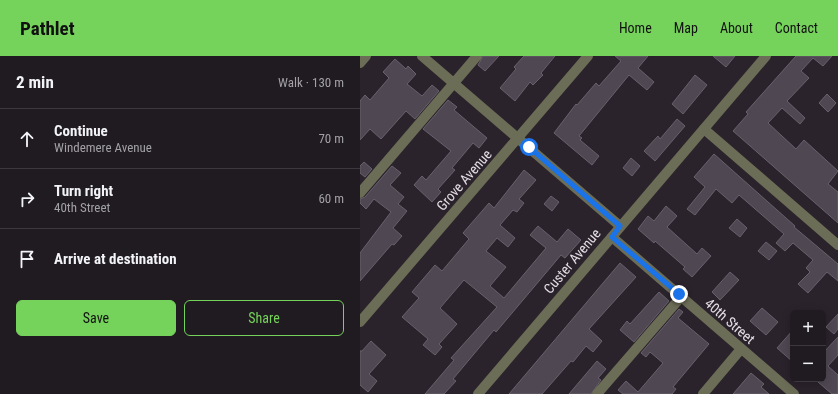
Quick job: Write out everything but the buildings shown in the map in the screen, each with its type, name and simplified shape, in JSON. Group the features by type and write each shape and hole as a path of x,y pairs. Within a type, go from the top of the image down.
{"street":[{"path":"360,63 366,56"},
{"path":"422,56 620,226"},
{"path":"360,193 477,56"},
{"name":"Grove Avenue","path":"360,322 588,56"},
{"name":"Custer Avenue","path":"478,394 766,56"},
{"path":"704,129 838,244"},
{"name":"40th Street","path":"612,237 794,394"},
{"path":"597,394 681,297"},
{"path":"703,394 741,349"}],"route":[{"path":"529,147 620,226 612,237 679,294"}]}
